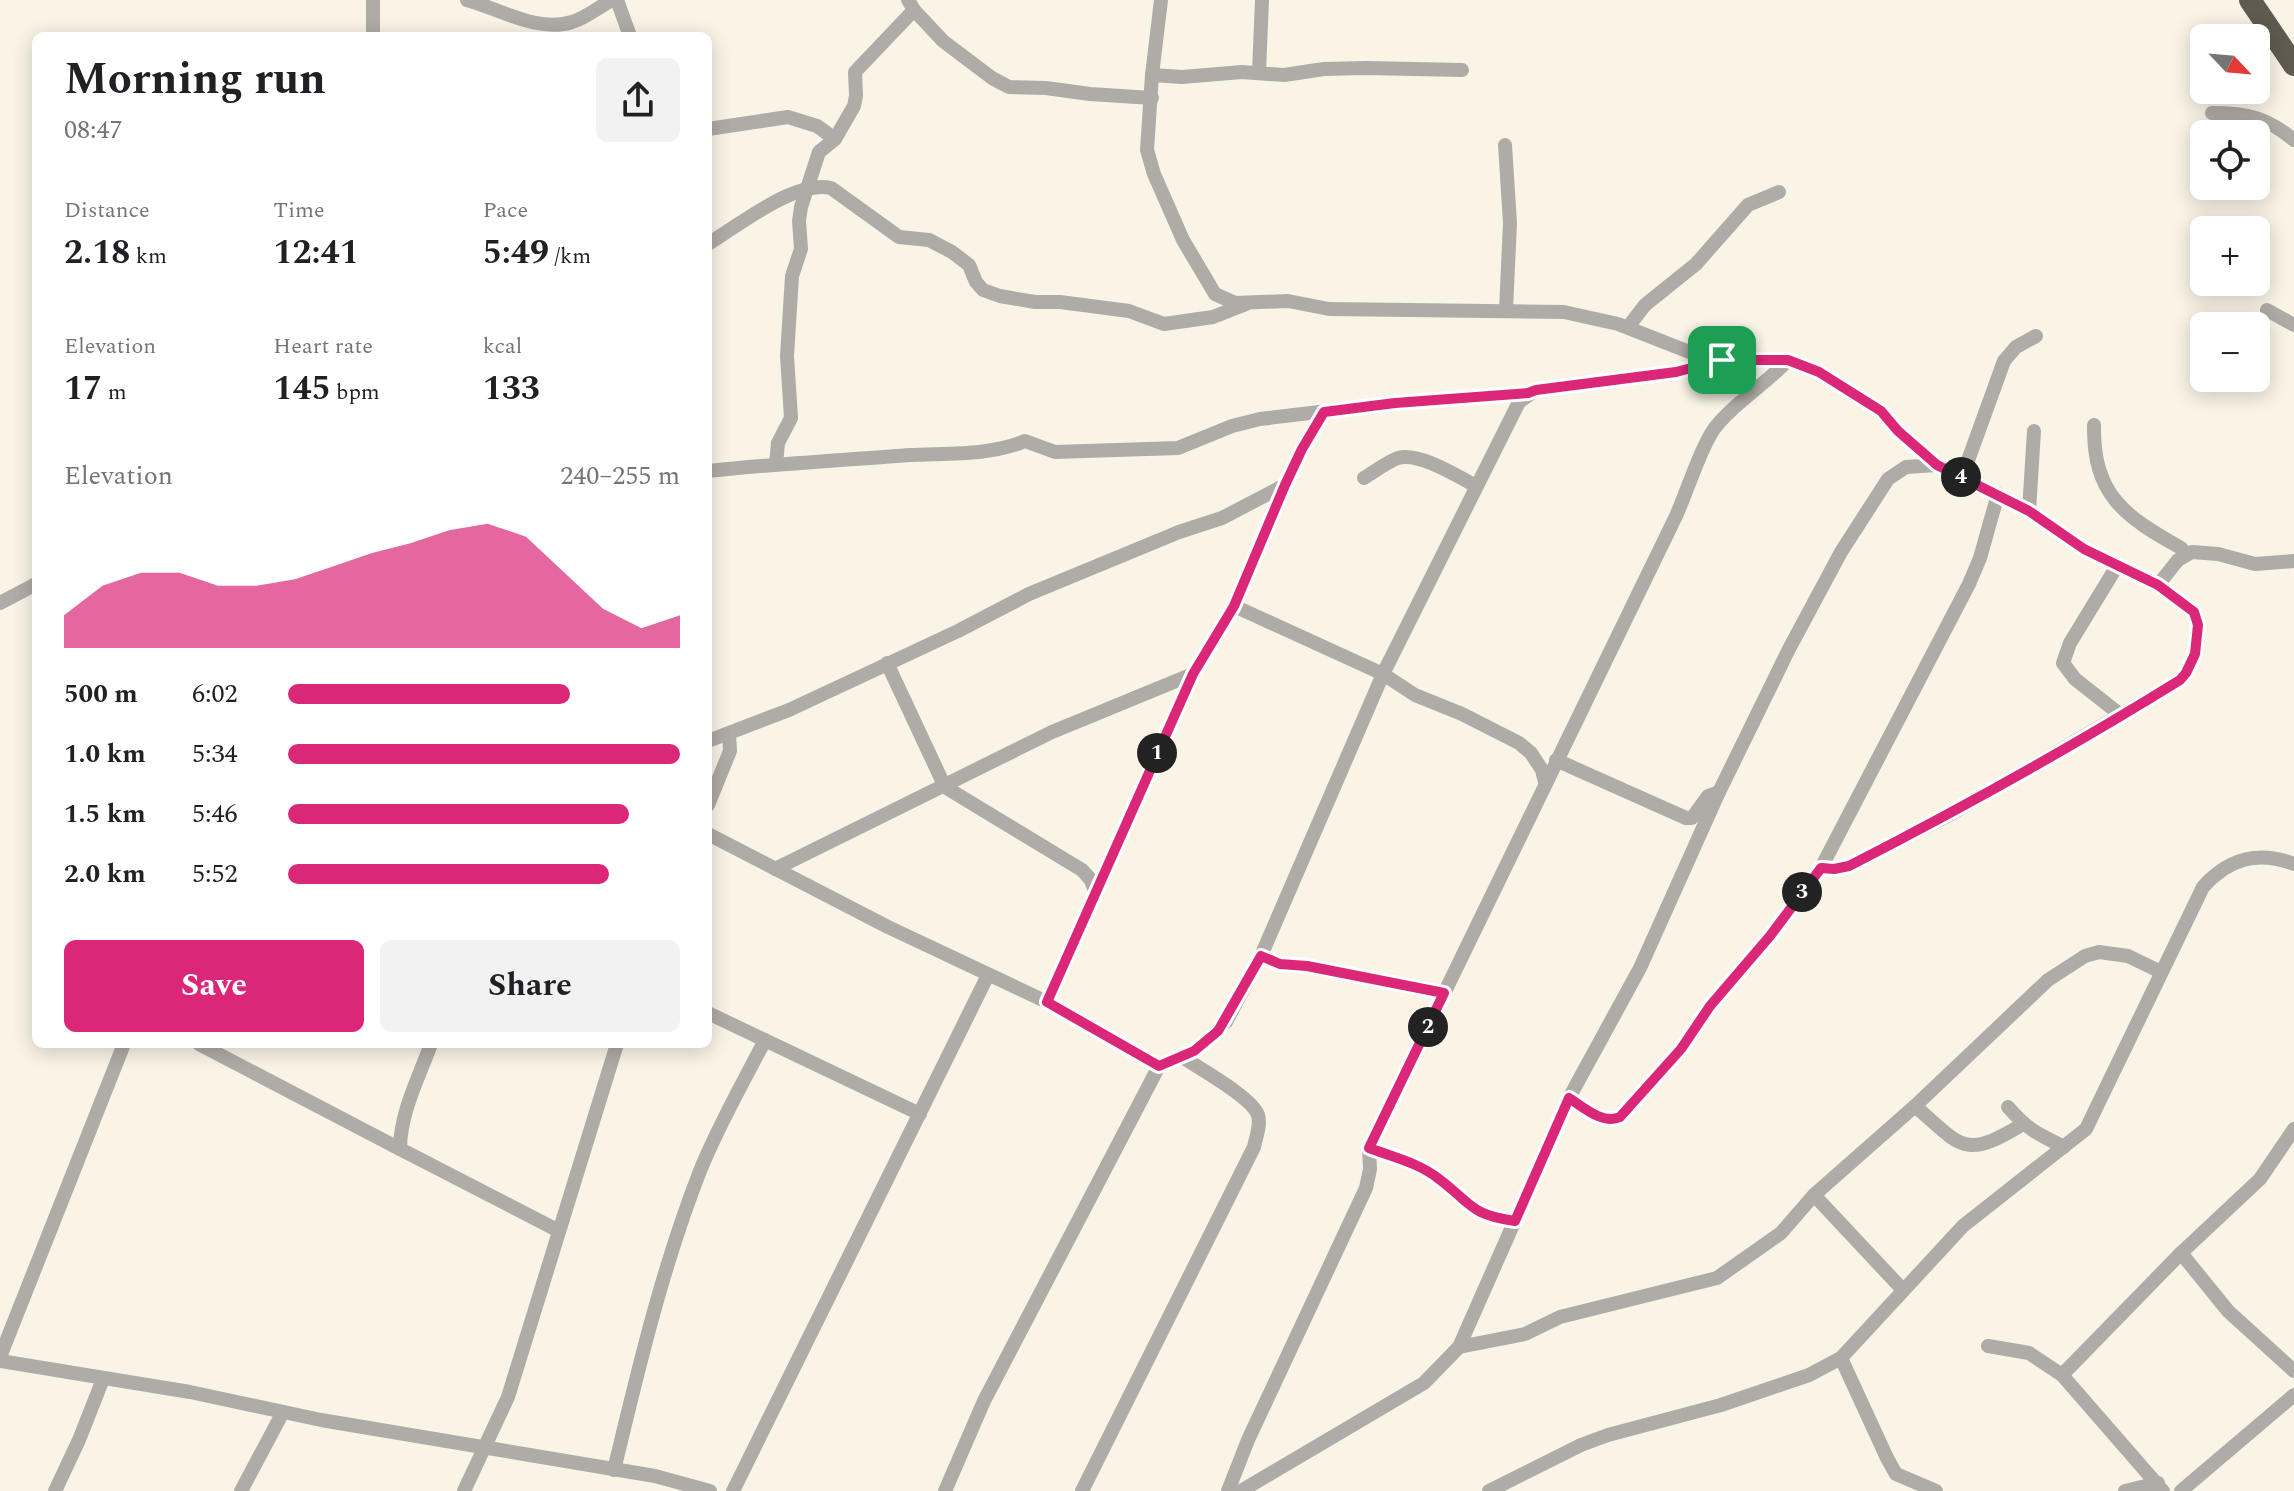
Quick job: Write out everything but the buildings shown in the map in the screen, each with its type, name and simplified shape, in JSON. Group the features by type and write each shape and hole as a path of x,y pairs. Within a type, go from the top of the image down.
{"highway":[{"path":"2250,0 2294,65"}],"street":[{"path":"373,0 373,32"},
{"path":"467,0 541,25 574,22 614,0 628,32"},
{"path":"1161,0 1147,150 1168,207 1199,270 1215,294 1235,303 1288,301 1329,309 1564,312 1628,327 1679,348 1722,360"},
{"path":"1259,72 1262,0"},
{"path":"776,464 778,443 791,418 787,356 792,276 801,249 799,221 819,152 835,139 854,106 855,72 911,5 943,41 1009,87 1152,98"},
{"path":"1152,75 1182,77 1259,72 1284,75 1324,69 1366,68 1462,70"},
{"path":"2212,113 2253,115 2281,129 2294,140"},
{"path":"712,128 788,117 817,126 835,139"},
{"path":"1505,145 1510,223 1506,310"},
{"path":"712,242 782,199 822,186 831,188 899,237 929,240 952,252 969,265 983,290 1000,296 1129,311 1164,324 1213,317 1246,304"},
{"path":"1628,327 1645,305 1696,264 1748,205 1779,192"},
{"path":"2267,310 2294,325"},
{"path":"1962,477 2004,361 2016,347 2036,336"},
{"path":"712,471 964,453 1012,447 1025,441 1055,452 1178,448 1232,426 1260,419 1395,403 1528,393 1676,372 1722,360 1788,360 1819,372 1881,411 1898,431 1937,465 2029,511 2084,549 2158,585 2194,612 2199,632 2195,654 2180,680 1951,814 1863,859 1834,869 1821,868"},
{"path":"1228,1491 1248,1440 1366,1188 1370,1169 1369,1148 1676,516 1708,439 1716,425 1767,383 1788,360"},
{"path":"945,1491 984,1401 1159,1066 1194,1051 1218,1031 1261,956 1383,674 1519,402 1528,393"},
{"path":"1047,1002 1193,674 1234,606 1285,485 1324,412"},
{"path":"2094,425 2094,454 2099,473 2115,502 2186,554"},
{"path":"2029,511 2034,431"},
{"path":"1364,478 1397,458 1410,457 1476,486"},
{"path":"1241,1491 1424,1383 1459,1347 1569,1098 1640,968 1719,792 1789,649 1862,516 1888,479 1906,467 1937,465"},
{"path":"712,740 789,710 958,631 1029,594 1179,532 1222,518 1285,485"},
{"path":"1569,1098 1603,1119 1612,1121 1620,1117 1681,1049 1710,1006 1770,936 1821,868 1969,584 1998,494"},
{"path":"2158,585 2171,567 2186,554 2205,552 2255,564 2294,561"},
{"path":"2117,566 2070,643 2063,663 2075,679 2122,716"},
{"path":"0,603 32,586"},
{"path":"1234,606 1383,674 1415,695 1462,714 1519,743 1531,753 1542,770 1545,782"},
{"path":"887,663 945,787 1082,870 1095,891"},
{"path":"775,869 1052,732 1193,674"},
{"path":"712,795 730,751 729,734"},
{"path":"1556,760 1686,818 1692,818 1708,796 1719,792"},
{"path":"712,836 1047,1002 1159,1066"},
{"path":"1489,1491 1581,1445 1721,1405 1798,1379 1841,1358 1963,1226 2086,1129 2203,887 2219,870 2238,861 2282,859 2294,864"},
{"path":"1459,1347 1525,1334 1560,1317 1717,1278 1781,1233 1814,1195 1915,1106 2048,980 2085,956 2099,952 2116,953 2161,972"},
{"path":"1261,956 1280,964 1307,966 1444,993"},
{"path":"745,1491 734,1491 988,975"},
{"path":"712,1015 920,1114"},
{"path":"614,1470 648,1329 682,1221 701,1169 765,1040"},
{"path":"122,1048 0,1359 485,1449 655,1476 710,1491"},
{"path":"207,1048 559,1231"},
{"path":"400,1149 400,1135 430,1048"},
{"path":"464,1491 508,1397 616,1048"},
{"path":"1082,1491 1254,1147 1257,1134 1259,1121 1253,1105 1181,1056"},
{"path":"1915,1106 1959,1144 1970,1147 1998,1140 2023,1124"},
{"path":"2008,1107 2041,1138 2064,1147"},
{"path":"2062,1375 2181,1253 2260,1179 2294,1131"},
{"path":"1369,1148 1413,1164 1439,1178 1465,1204 1491,1218 1515,1221"},
{"path":"1814,1195 1903,1290"},
{"path":"2181,1253 2228,1311 2294,1371"},
{"path":"1988,1346 2029,1353 2062,1375 2161,1487"},
{"path":"1841,1358 1896,1474 1936,1491"},
{"path":"55,1491 103,1379"},
{"path":"2181,1491 2294,1395"},
{"path":"241,1491 283,1412"},
{"path":"2125,1491 2161,1487"}],"route":[{"path":"1722,360 1788,360 1819,372 1881,411 1898,431 1937,465 2029,511 2084,549 2158,585 2194,612 2198,641 2186,673 2180,680 2122,716 1951,814 1849,866 1821,868 1770,936 1710,1006 1681,1049 1620,1117 1612,1121 1603,1119 1569,1098 1515,1221 1491,1218 1465,1204 1439,1178 1413,1164 1369,1148 1444,993 1307,966 1280,964 1261,956 1226,1022 1218,1031 1194,1051 1159,1066 1047,1002 1193,674 1234,606 1285,485 1324,412 1528,393 1575,384 1641,378 1702,367 1722,360"}]}
